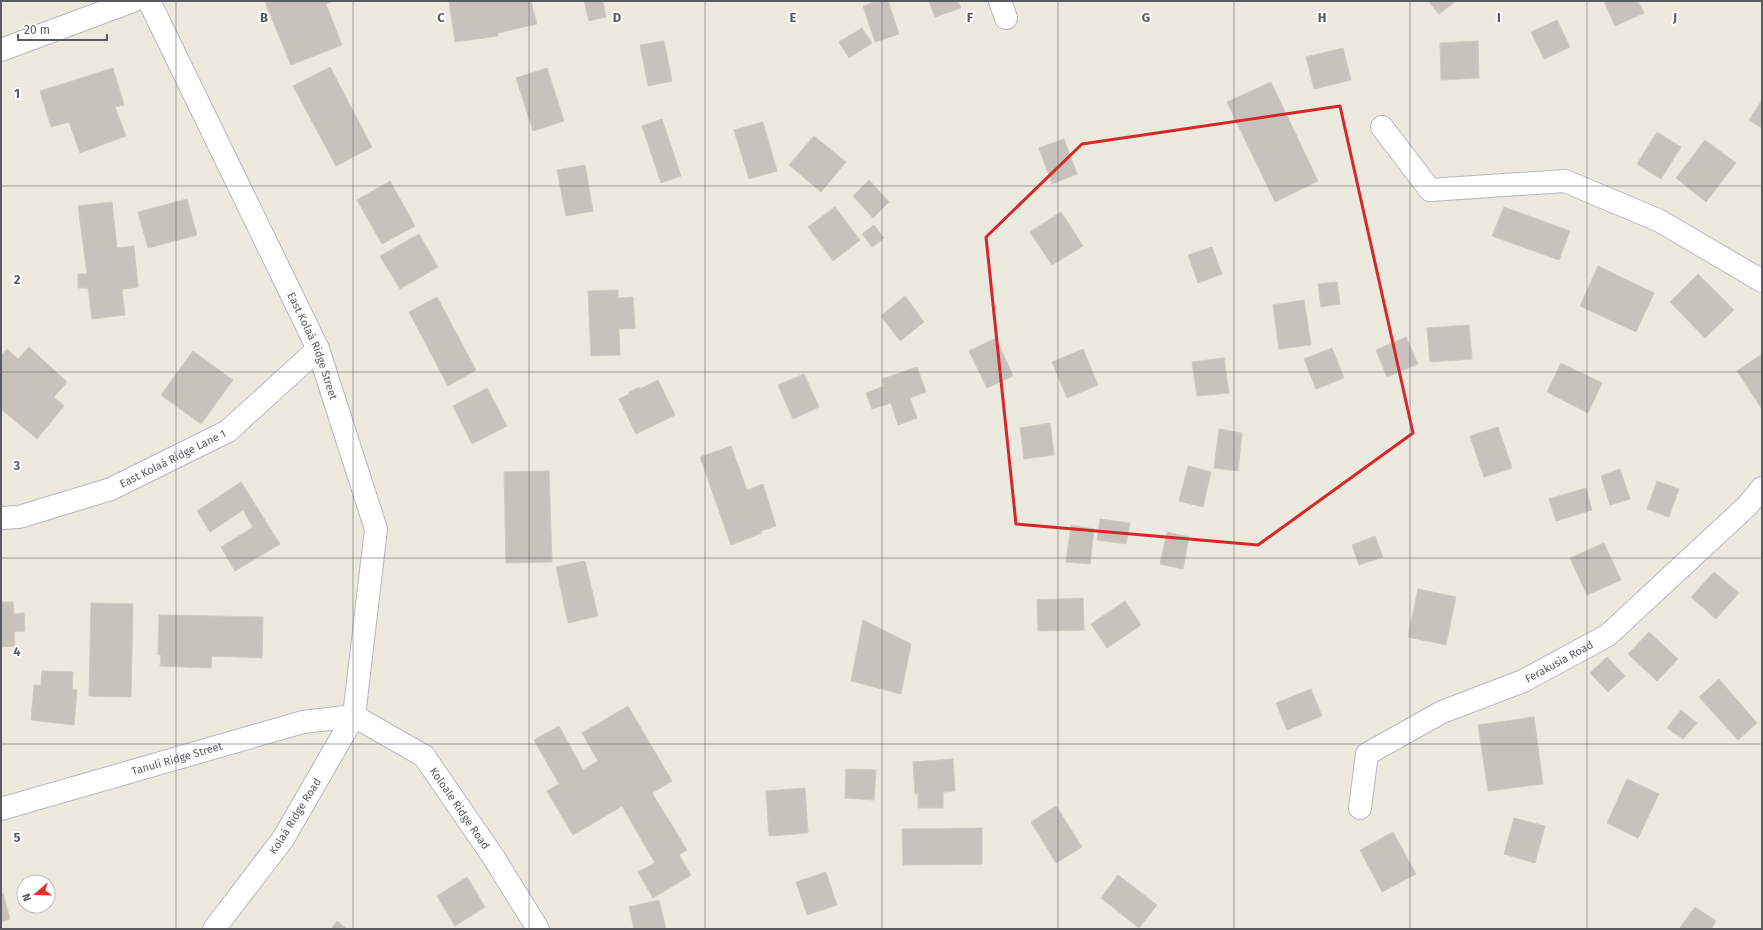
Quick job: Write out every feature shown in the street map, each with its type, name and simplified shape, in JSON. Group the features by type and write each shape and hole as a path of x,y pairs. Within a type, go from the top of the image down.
{"street":[{"path":"1,50 133,1"},
{"name":"East Kolaá Ridge Street","path":"149,1 318,349 376,529 354,716"},
{"path":"1382,127 1430,190 1565,181 1660,221 1762,281"},
{"name":"East Kolaá Ridge Lane 1","path":"1,518 19,517 111,489 228,431 318,349"},
{"name":"Ferakusia Road","path":"1360,808 1367,754 1442,712 1523,681 1608,635 1747,506 1762,488"},
{"name":"Tanuli Ridge Street","path":"1,809 303,722 354,716"},
{"name":"Kolaá Ridge Road","path":"214,929 283,839 354,716"},
{"name":"Koloale Ridge Road","path":"354,716 424,756 494,858 538,929"}],"highlighted area":[{"path":"1340,106 1413,433 1258,545 1016,524 986,237 1082,144"}],"building":[{"path":"333,1 326,4 342,45 291,65 265,2"},
{"path":"449,1 531,1 537,24 498,33 498,36 455,42"},
{"path":"584,1 603,1 606,17 589,21"},
{"path":"877,1 888,1 899,34 875,42 863,6"},
{"path":"929,1 958,1 961,8 935,17"},
{"path":"1428,1 1456,1 1439,14"},
{"path":"1604,1 1638,1 1644,13 1615,26"},
{"path":"1557,20 1570,47 1544,59 1531,32"},
{"path":"862,28 872,43 849,58 839,42"},
{"path":"664,41 672,81 648,86 640,45"},
{"path":"1478,41 1479,78 1441,80 1440,43"},
{"path":"1343,48 1351,80 1314,89 1306,57"},
{"path":"330,67 372,147 336,166 293,86"},
{"path":"113,68 124,105 115,107 126,136 80,153 69,122 51,127 40,91"},
{"path":"547,68 564,121 533,131 516,78"},
{"path":"1271,82 1318,181 1275,202 1227,102"},
{"path":"1762,100 1762,128 1749,120"},
{"path":"662,119 681,176 661,183 642,126"},
{"path":"763,122 777,171 749,179 734,130"},
{"path":"1657,132 1681,147 1661,179 1637,164"},
{"path":"814,136 846,162 821,192 789,165"},
{"path":"1064,139 1077,174 1052,184 1039,148"},
{"path":"1705,140 1736,163 1706,202 1676,178"},
{"path":"585,165 593,211 566,216 557,170"},
{"path":"869,180 889,202 873,218 853,196"},
{"path":"390,181 415,226 382,244 357,200"},
{"path":"187,199 197,235 148,248 138,212"},
{"path":"112,202 117,248 134,246 138,287 122,289 125,315 92,319 88,288 78,288 78,274 87,274 78,206"},
{"path":"835,207 860,240 833,261 808,227"},
{"path":"1504,207 1570,231 1559,260 1492,236"},
{"path":"1061,212 1083,246 1052,265 1030,232"},
{"path":"874,225 884,238 872,247 862,234"},
{"path":"419,234 438,267 400,289 380,256"},
{"path":"1212,247 1222,274 1198,283 1188,255"},
{"path":"1598,266 1654,293 1636,332 1580,306"},
{"path":"1698,274 1734,310 1705,338 1670,302"},
{"path":"1337,282 1340,304 1321,307 1318,284"},
{"path":"618,290 618,298 633,297 635,328 619,329 620,355 591,356 588,291"},
{"path":"905,296 924,322 900,341 881,316"},
{"path":"437,297 476,370 448,386 409,312"},
{"path":"1304,300 1311,345 1279,349 1273,305"},
{"path":"1469,325 1472,359 1430,362 1427,328"},
{"path":"1406,337 1418,364 1387,377 1376,350"},
{"path":"996,338 1013,376 987,388 969,351"},
{"path":"29,347 67,382 54,397 64,406 37,439 1,409 1,356 7,349 18,359"},
{"path":"1332,348 1344,378 1316,389 1304,359"},
{"path":"1083,349 1098,385 1067,398 1052,362"},
{"path":"193,351 233,380 201,424 161,395"},
{"path":"1762,354 1762,409 1737,371"},
{"path":"1224,358 1229,393 1197,396 1192,362"},
{"path":"1561,363 1602,383 1588,413 1547,392"},
{"path":"917,367 926,392 910,398 917,418 898,425 891,403 872,409 866,393 884,386 882,379"},
{"path":"804,374 819,407 793,419 778,385"},
{"path":"658,380 675,415 636,434 619,399 639,387 640,389"},
{"path":"487,388 507,426 472,444 453,406"},
{"path":"1050,423 1054,455 1024,459 1020,428"},
{"path":"1498,427 1512,468 1484,477 1470,436"},
{"path":"1219,429 1242,433 1238,471 1214,468"},
{"path":"731,446 747,490 763,484 776,526 761,531 762,533 731,545 700,457"},
{"path":"1188,466 1211,472 1203,507 1179,501"},
{"path":"1620,469 1630,499 1610,505 1601,476"},
{"path":"549,471 552,562 506,563 504,472"},
{"path":"1657,481 1679,489 1669,517 1647,509"},
{"path":"241,482 280,544 235,571 221,547 253,527 243,510 210,532 197,511"},
{"path":"1586,488 1592,510 1556,521 1549,499"},
{"path":"1100,519 1130,523 1126,544 1097,540"},
{"path":"1071,525 1094,529 1090,564 1066,562"},
{"path":"1167,532 1189,537 1183,569 1160,564"},
{"path":"1375,536 1383,557 1359,565 1352,545"},
{"path":"1604,543 1621,580 1587,595 1570,558"},
{"path":"585,561 598,616 568,623 556,567"},
{"path":"1714,572 1739,593 1716,619 1691,597"},
{"path":"1418,589 1456,597 1446,645 1408,637"},
{"path":"1083,598 1084,630 1038,631 1037,600"},
{"path":"1125,601 1141,625 1107,648 1091,624"},
{"path":"1,602 13,602 14,614 24,613 25,631 14,632 15,646 1,647"},
{"path":"91,603 133,604 131,697 89,696"},
{"path":"159,615 263,617 262,658 212,656 211,668 160,666 161,655 158,655"},
{"path":"863,620 911,644 901,694 851,681"},
{"path":"1649,632 1678,659 1657,681 1628,654"},
{"path":"1607,657 1625,676 1608,692 1590,673"},
{"path":"42,671 73,672 72,689 77,690 74,725 31,720 34,685 41,686"},
{"path":"1719,679 1757,723 1738,740 1699,697"},
{"path":"1311,689 1322,716 1287,730 1276,703"},
{"path":"628,706 672,781 652,793 687,850 679,855 691,875 653,898 638,872 655,863 622,806 573,835 547,791 559,784 534,740 559,726 583,770 598,761 582,733"},
{"path":"1681,710 1697,723 1683,739 1667,728"},
{"path":"1534,717 1543,784 1488,791 1478,725"},
{"path":"953,759 955,791 943,792 943,808 918,808 918,794 915,794 913,762"},
{"path":"846,769 876,770 874,800 845,798"},
{"path":"1627,779 1659,794 1638,838 1607,823"},
{"path":"805,788 808,833 769,836 766,791"},
{"path":"1056,806 1082,847 1056,863 1031,822"},
{"path":"1514,818 1545,826 1535,863 1504,854"},
{"path":"982,828 982,864 903,865 902,829"},
{"path":"1393,832 1416,874 1382,892 1360,850"},
{"path":"826,872 837,905 807,915 796,882"},
{"path":"1118,875 1157,905 1139,928 1101,898"},
{"path":"467,877 485,907 455,926 437,896"},
{"path":"3,893 10,919 1,922 1,894"},
{"path":"659,900 666,929 634,929 629,907"},
{"path":"1695,907 1716,921 1711,929 1679,929"},
{"path":"337,921 347,929 331,929"}]}
